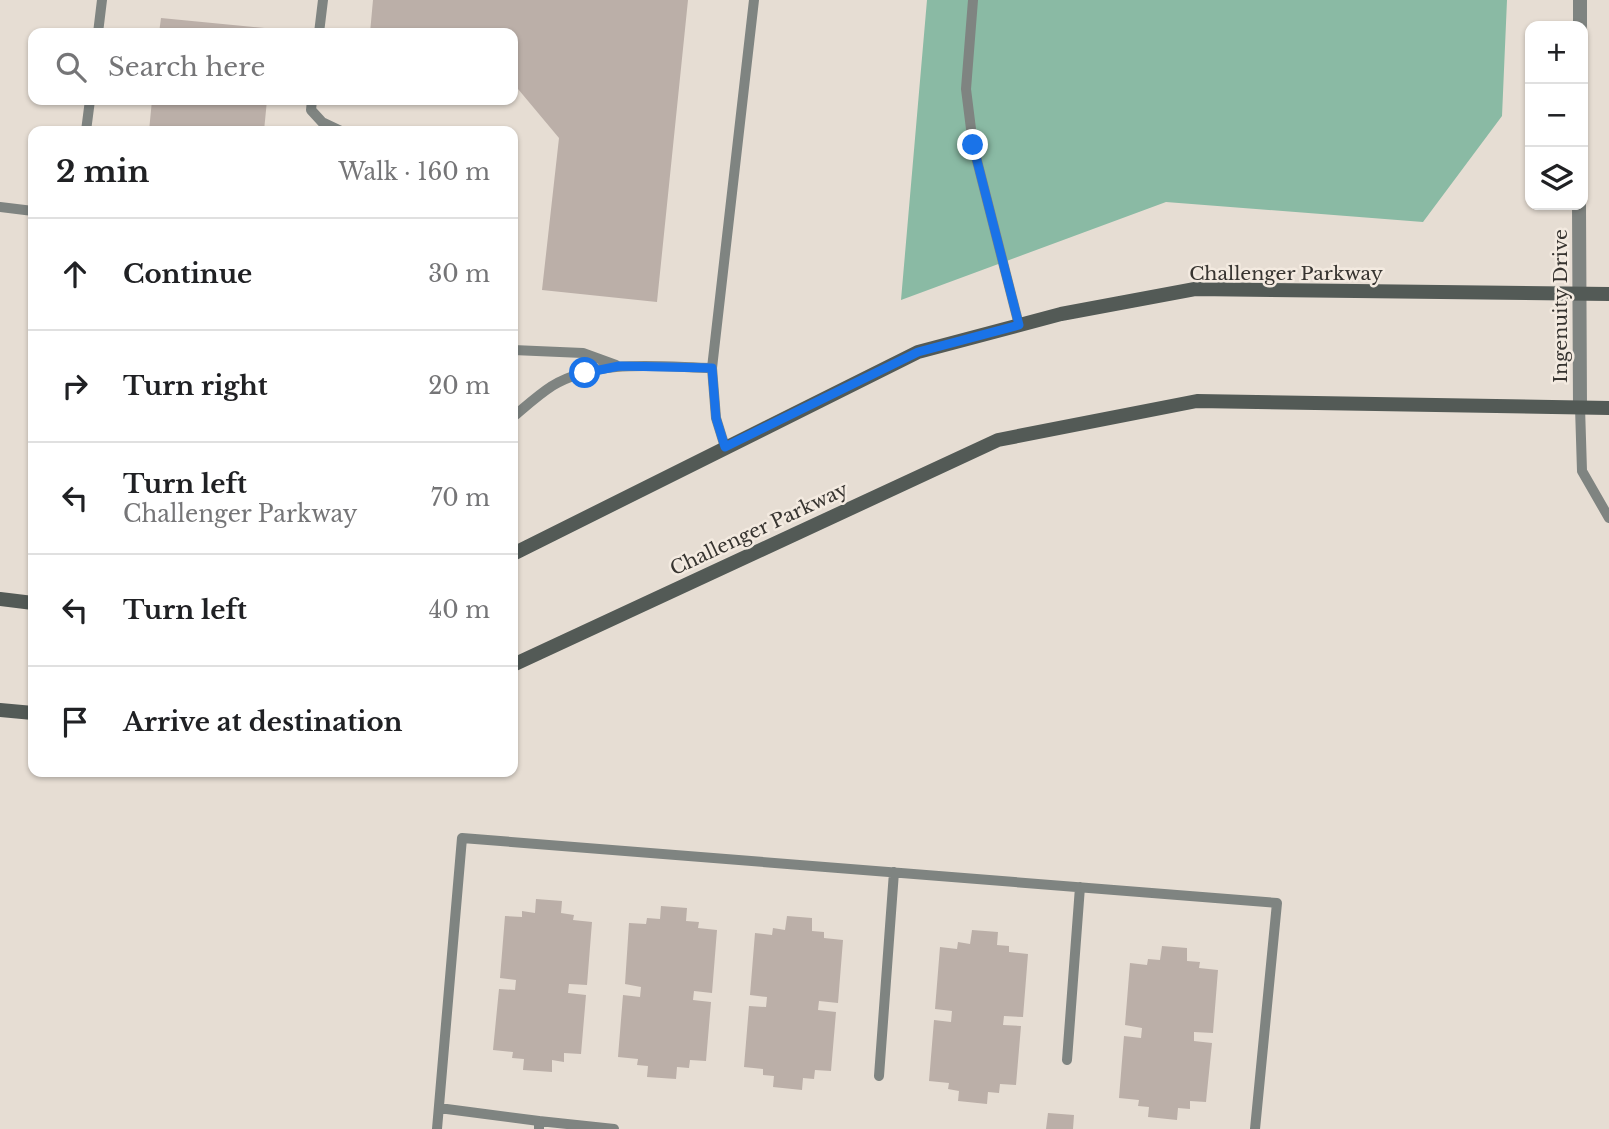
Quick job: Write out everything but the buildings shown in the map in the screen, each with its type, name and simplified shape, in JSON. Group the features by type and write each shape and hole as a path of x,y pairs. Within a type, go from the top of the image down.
{"main road":[{"name":"Challenger Parkway","path":"518,551 918,352 1061,314 1195,289 1609,294"},
{"name":"Challenger Parkway","path":"518,663 998,440 1197,401 1609,408"},
{"path":"0,599 28,602"},
{"path":"0,710 28,713"}],"street":[{"path":"1580,0 1580,21"},
{"name":"Ingenuity Drive","path":"1578,210 1580,407"}],"lane":[{"path":"99,28 102,0"},
{"path":"320,28 323,0"},
{"path":"725,447 716,418 712,368 754,0"},
{"path":"973,0 966,89 973,145 1019,325"},
{"path":"87,126 89,105"},
{"path":"312,105 311,110 322,122 330,126"},
{"path":"0,207 28,211"},
{"path":"518,350 583,354 619,366"},
{"path":"518,413 552,386 585,373 619,366 712,368"},
{"path":"1580,407 1583,471 1609,518"},
{"path":"438,1129 461,838 1277,903 1255,1129"},
{"path":"879,1076 894,873"},
{"path":"1067,1060 1080,887"},
{"path":"439,1108 539,1125 614,1129"}],"green space":[{"path":"927,0 1507,0 1502,116 1423,222 1166,202 901,300"}],"route":[{"path":"585,373 619,366 712,368 716,418 725,447 918,352 1019,325 973,145"}]}
